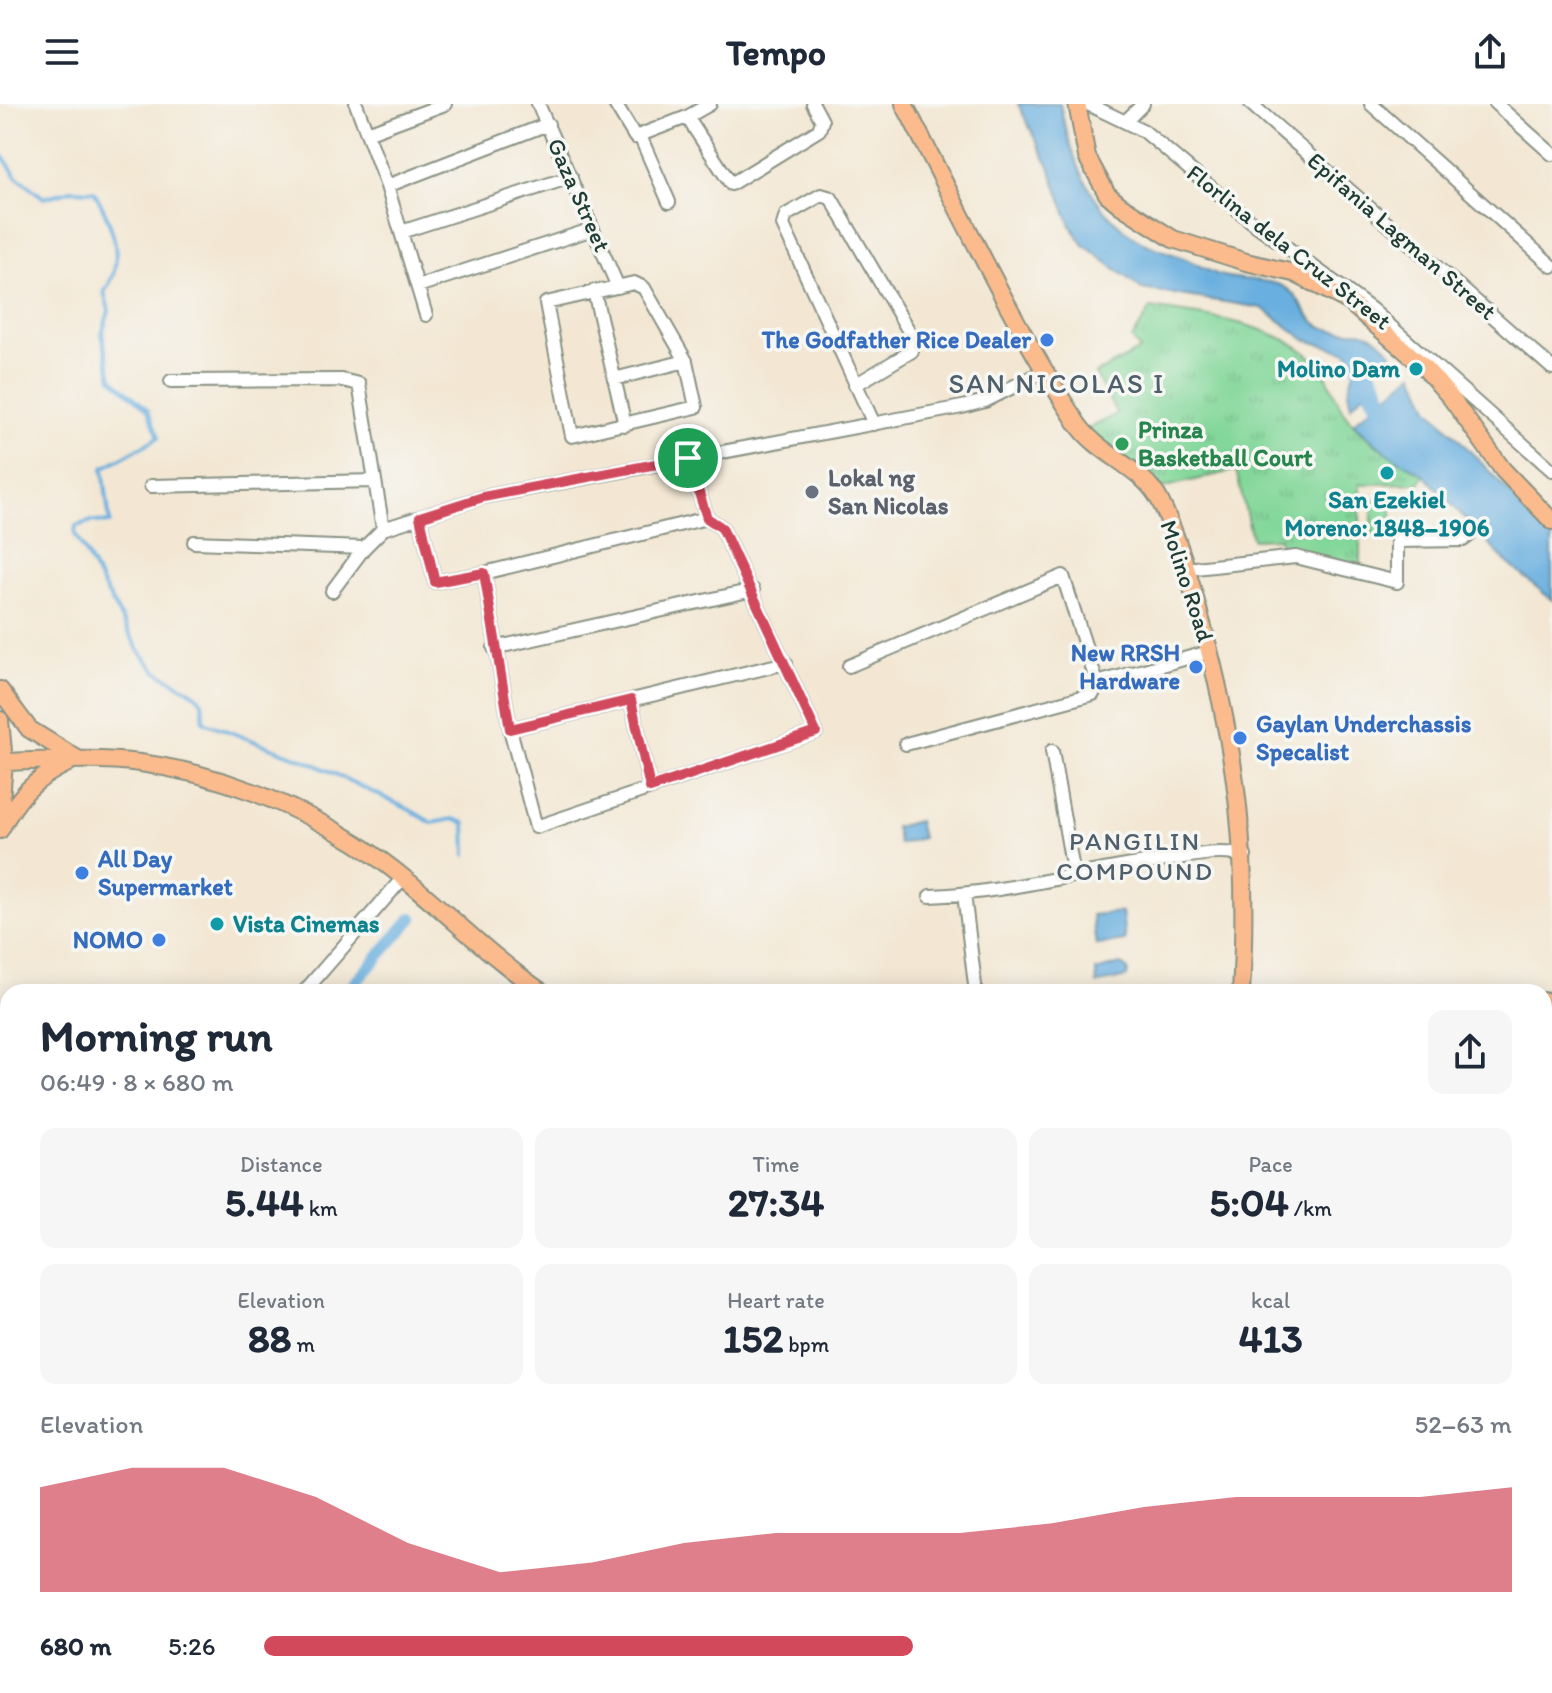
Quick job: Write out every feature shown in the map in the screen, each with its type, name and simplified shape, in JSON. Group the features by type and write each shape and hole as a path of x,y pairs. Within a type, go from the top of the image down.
{"main road":[{"name":"Molino Road","path":"904,104 1046,370 1085,433 1156,493 1186,569 1209,652 1235,769 1245,856 1241,984"},
{"path":"1077,104 1087,157 1107,194 1173,239 1294,273 1348,301 1424,367 1451,398 1483,446 1552,521"},
{"path":"0,690 29,729 77,759"},
{"path":"0,720 0,814"},
{"path":"0,830 24,791 40,776 77,759"},
{"path":"2,762 77,759 140,763 251,790 357,844 480,946 531,984"}],"street":[{"path":"356,104 387,186 426,315"},
{"path":"367,133 445,104"},
{"name":"Gaza Street","path":"538,104 618,287"},
{"path":"615,104 631,132 640,136 669,202"},
{"path":"640,136 710,104"},
{"path":"687,117 731,184 819,130 822,121 813,104"},
{"name":"Florlina dela Cruz Street","path":"1088,104 1144,131 1252,222 1371,309 1552,470"},
{"path":"1126,121 1143,104"},
{"name":"Epifania Lagman Street","path":"1251,104 1552,368"},
{"path":"1371,104 1552,266"},
{"path":"1499,107 1515,104"},
{"path":"1499,107 1552,154"},
{"path":"387,186 548,124"},
{"path":"401,232 571,177"},
{"path":"855,385 912,351 914,340 831,198 821,195 786,215 783,225 855,385 874,424"},
{"path":"418,286 593,229"},
{"path":"634,283 644,288 686,361 696,407 572,436 546,303 618,287 634,283"},
{"path":"594,291 625,425"},
{"path":"614,379 686,361"},
{"path":"332,591 364,548 383,529 483,497 985,401 1046,370"},
{"path":"171,381 352,381 363,389 383,529"},
{"path":"484,573 494,648 510,729 536,827 816,732 722,528 707,518 688,458"},
{"path":"151,486 374,481"},
{"path":"420,517 435,582 484,573 707,518"},
{"path":"1186,569 1296,557 1397,582 1397,541 1463,540 1471,534"},
{"path":"194,542 364,548"},
{"path":"849,666 1063,576 1097,683 1093,694 906,744"},
{"path":"494,648 753,590"},
{"path":"1097,683 1209,652"},
{"path":"510,729 786,663"},
{"path":"631,700 650,788"},
{"path":"1052,751 1074,876"},
{"path":"930,896 964,894 1074,876 1129,863 1200,855 1245,856"},
{"path":"311,984 402,879"},
{"path":"964,894 975,984"}],"green space":[{"path":"1151,308 1236,322 1296,346 1318,363 1350,421 1380,447 1424,475 1419,483 1360,484 1360,570 1282,555 1279,538 1252,539 1236,470 1158,489 1088,429 1117,414 1095,374 1140,350 1132,339"},
{"path":"1372,500 1392,500 1392,535 1372,535"}],"water":[{"path":"1018,104 1060,104 1071,146 1087,184 1098,202 1128,232 1146,244 1219,275 1280,285 1293,294 1322,327 1373,335 1392,353 1372,369 1379,378 1351,406 1348,391 1356,365 1348,352 1306,340 1262,308 1142,289 1084,245 1071,226 1049,166"},
{"path":"1414,373 1429,408 1552,537 1552,600 1503,559 1424,475 1389,454 1353,423"},
{"path":"918,821 922,838 899,844 895,827"},
{"path":"1122,912 1125,941 1096,945 1092,915"},
{"path":"1120,964 1128,970 1127,977 1097,984 1096,971"}],"waterway":[{"path":"0,152 17,177 44,198 72,190 94,191 111,228 115,267 104,292 109,311 102,334 112,378 148,410 159,437 103,468 110,523 92,521 76,526 75,534 139,651 156,671 195,694 202,702 204,722 312,763 432,823 453,819 465,823 466,855"},
{"path":"1360,359 1379,400 1399,420"},
{"path":"354,984 412,918"}],"place":[{"name":"The Godfather Rice Dealer","path":"1047,340"},
{"name":"Molino Dam","path":"1416,369"},
{"name":"Prinza Basketball Court","path":"1122,444"},
{"name":"San Ezekiel Moreno: 1848–1906","path":"1387,473"},
{"name":"Lokal ng San Nicolas","path":"812,492"},
{"name":"New RRSH Hardware","path":"1196,667"},
{"name":"Gaylan Underchassis Specalist","path":"1240,738"},
{"name":"All Day Supermarket","path":"82,873"},
{"name":"Vista Cinemas","path":"217,924"},
{"name":"NOMO","path":"159,940"}],"district":[{"name":"SAN NICOLAS I","path":"1057,383"},
{"name":"PANGILIN COMPOUND","path":"1135,856"}],"route":[{"path":"688,458 707,518 722,528 816,732 650,788 631,700 510,729 494,648 484,573 435,582 420,517 483,497 688,458"}]}
